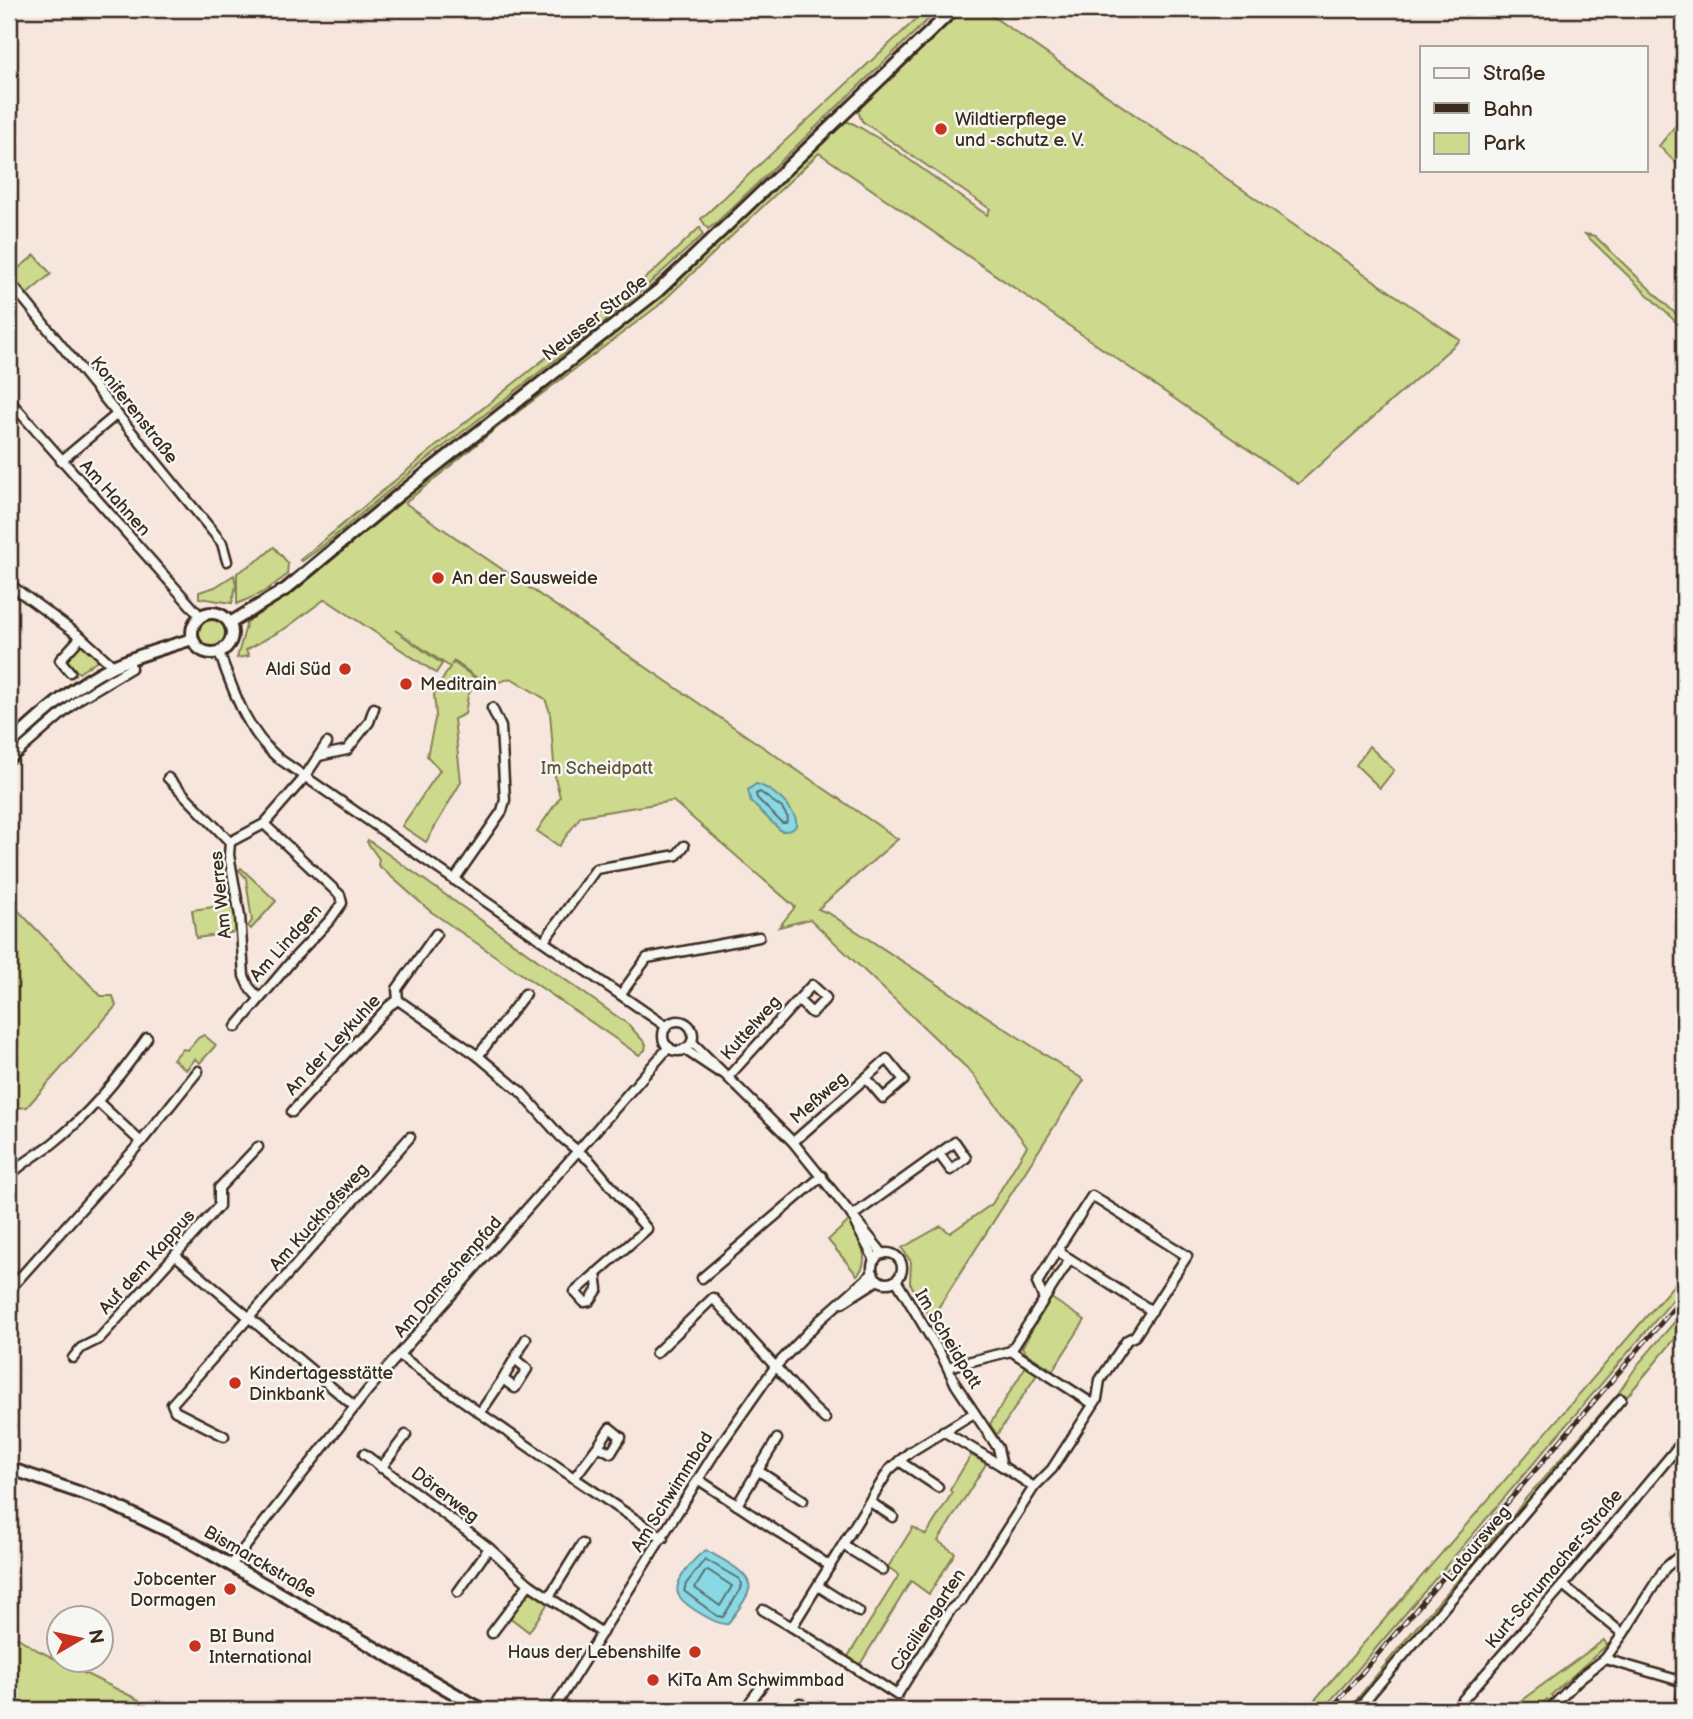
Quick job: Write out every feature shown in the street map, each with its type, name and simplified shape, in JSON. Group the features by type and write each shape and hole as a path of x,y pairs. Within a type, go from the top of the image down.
{"main road":[{"name":"Neusser Straße","path":"230,623 286,589 400,494 658,291 954,9"},
{"path":"211,612 219,613 230,623 231,640 226,648 219,652 203,651 192,639 193,625 200,616 211,612"},
{"path":"9,746 61,698 113,666 192,639"},
{"name":"Bismarckstraße","path":"9,1468 119,1507 187,1539 482,1710"}],"street":[{"name":"Koniferenstraße","path":"9,281 222,543 227,561"},
{"name":"Am Hahnen","path":"9,400 200,616"},
{"path":"61,461 116,415"},
{"path":"9,584 81,637 113,666"},
{"path":"71,672 61,660 81,637"},
{"name":"Im Scheidpatt","path":"219,652 236,698 252,730 273,754 667,1027 675,1022 684,1023 691,1029 692,1042 793,1142 883,1254 893,1255 900,1262 901,1272 896,1280 886,1283 875,1276"},
{"path":"9,760 79,699 131,668 129,660"},
{"path":"319,756 347,750 369,722 374,708"},
{"path":"454,880 502,811 505,800 501,727 492,708"},
{"path":"304,778 327,743"},
{"path":"168,778 230,842"},
{"name":"Am Werres","path":"259,998 248,987 244,976 240,916 229,855 230,842 264,824 304,778"},
{"name":"Am Lindgen","path":"236,1027 342,903 340,895 264,824"},
{"path":"544,942 596,869 677,855 684,846"},
{"name":"An der Leykuhle","path":"436,934 397,989 398,1000 478,1056 521,1092 561,1137 590,1161 647,1229 596,1273"},
{"path":"621,994 647,958 759,937"},
{"path":"478,1056 524,994"},
{"name":"An der Leykuhle","path":"292,1112 389,1006 398,1000"},
{"name":"Kuttelweg","path":"726,1075 798,1000"},
{"path":"667,1027 664,1035 669,1047"},
{"path":"9,1177 19,1165 51,1144 98,1102 147,1038"},
{"path":"684,1049 692,1042"},
{"name":"Im Scheidpatt","path":"669,1047 676,1051 684,1049 717,1072 726,1075"},
{"name":"Am Damschenpfad","path":"231,1564 354,1406 669,1047"},
{"name":"Meßweg","path":"793,1142 887,1059 904,1080 883,1098 866,1078"},
{"path":"9,1290 141,1142 198,1071"},
{"path":"98,1102 141,1142"},
{"name":"Am Kuckhofsweg","path":"224,1436 175,1411 172,1404 410,1137"},
{"name":"Auf dem Kappus","path":"73,1358 82,1348 99,1339 219,1206 219,1188 258,1147"},
{"path":"852,1216 939,1154"},
{"path":"702,1279 822,1176"},
{"path":"943,1431 1034,1487 1052,1469 1093,1404 1100,1380 1127,1340 1135,1336 1187,1256 1092,1196 1037,1283 1044,1299"},
{"name":"Im Scheidpatt","path":"852,1216 875,1260"},
{"path":"1059,1247 1062,1254 1152,1311"},
{"path":"875,1276 875,1260 883,1254"},
{"path":"175,1255 354,1406"},
{"path":"948,1367 1011,1351 1070,1259"},
{"name":"Am Schwimmbad","path":"553,1710 716,1451 775,1367 836,1305 875,1276"},
{"name":"Im Scheidpatt","path":"896,1280 974,1413 998,1448 1002,1466"},
{"path":"656,1353 713,1298 825,1419"},
{"path":"480,1413 516,1360 526,1339"},
{"path":"1011,1351 1093,1404"},
{"path":"400,1356 663,1538"},
{"path":"503,1379 515,1388 527,1369 516,1360"},
{"name":"Latoursweg","path":"1357,1710 1621,1399"},
{"name":"Im Scheidpatt","path":"900,1461 974,1413"},
{"path":"381,1468 406,1435"},
{"path":"737,1505 777,1439"},
{"path":"574,1478 598,1446"},
{"name":"Kurt-Schumacher-Straße","path":"1454,1710 1678,1447"},
{"name":"Dörerweg","path":"364,1454 489,1548 529,1584 602,1633"},
{"path":"763,1610 792,1627 890,1470 900,1461 938,1487"},
{"path":"758,1470 803,1500"},
{"path":"699,1480 830,1566"},
{"name":"Cäciliengarten","path":"792,1627 897,1695 951,1609 961,1601 1034,1487"},
{"path":"870,1502 893,1517"},
{"path":"549,1597 582,1544"},
{"path":"843,1545 883,1570"},
{"path":"458,1592 489,1548"},
{"path":"1549,1710 1580,1678 1605,1659 1665,1567 1684,1552"},
{"path":"492,1633 529,1584"},
{"path":"1563,1585 1623,1634"},
{"path":"818,1586 859,1612"},
{"path":"1605,1659 1684,1682"},
{"path":"744,1710 764,1682"},
{"path":"1678,1710 1684,1689"}],"green space":[{"path":"927,9 939,9 708,229 701,219"},
{"path":"962,9 982,9 1460,340 1298,484 819,153 658,306 498,427 405,503 898,839 818,909 830,914 1084,1080 931,1319 910,1283 911,1262 902,1248 941,1226 950,1233 992,1204 1027,1146 971,1072 810,919 779,927 795,907 673,801 581,816 559,846 537,831 560,797 555,777 550,712 545,699 511,678 488,686 454,661 451,665 454,663 478,680 468,695 465,714 454,719 461,782 426,842 402,826 440,770 427,756 436,715 434,694 450,667 395,630 442,664 436,673 325,599 286,628 246,650 249,656 237,658 247,622 315,574 453,457 653,302 845,121 886,143 987,215 990,209 862,121 857,109"},
{"path":"1684,115 1684,171 1659,146"},
{"path":"700,227 703,235 622,308 416,468 319,549 300,560 447,437 653,272"},
{"path":"1585,234 1595,236 1684,322 1684,330"},
{"path":"705,238 706,240 634,305 436,459 303,569 302,567 435,457 632,303"},
{"path":"35,255 51,274 25,296 9,276"},
{"path":"274,547 288,563 287,575 264,592 237,604 237,573"},
{"path":"234,575 236,585 232,603 199,598 199,592 215,587"},
{"path":"211,618 222,622 226,633 222,644 211,648 200,644 196,633 200,622"},
{"path":"80,642 99,659 79,673 65,660"},
{"path":"1369,746 1394,770 1380,788 1356,765"},
{"path":"368,840 629,1025 646,1044 645,1050 639,1055 430,911 378,865 379,859"},
{"path":"241,868 276,901 251,929 248,926 252,921 246,878 239,870"},
{"path":"9,901 101,996 113,996 116,1006 27,1107 17,1108 9,1115"},
{"path":"234,904 237,932 196,938 192,910"},
{"path":"204,1035 216,1045 200,1063 195,1059 186,1070 173,1059"},
{"path":"850,1220 865,1246 862,1249 863,1266 857,1275 828,1240"},
{"path":"1684,1273 1684,1287 1348,1681 1322,1710 1306,1710"},
{"path":"1051,1298 1085,1320 1053,1370 1026,1353 1022,1347"},
{"path":"1684,1311 1684,1328 1625,1399 1620,1395 1352,1710 1348,1710 1486,1545 1511,1519 1525,1499 1617,1395 1639,1363"},
{"path":"1026,1366 1038,1373 997,1435 990,1424"},
{"path":"971,1455 986,1464 938,1541 955,1553 929,1594 911,1581 859,1666 847,1658 899,1575 888,1567 913,1527 926,1535"},
{"path":"532,1592 548,1603 529,1632 508,1616 526,1593"},
{"path":"9,1632 46,1654 46,1674 86,1674 139,1700 133,1710 9,1710"},
{"path":"1604,1640 1607,1645 1538,1710 1508,1710"}],"water":[{"path":"756,784 774,793 791,810 796,825 792,830 781,831 751,802 748,790"},
{"path":"706,1550 741,1572 749,1584 745,1599 728,1624 716,1622 700,1614 678,1594 682,1576 691,1563"}],"railway":[{"path":"1330,1710 1684,1296"}],"place":[{"name":"Wildtierpflege und -schutz e. V.","path":"941,129"},
{"name":"An der Sausweide","path":"438,578"},
{"name":"Aldi Süd","path":"345,669"},
{"name":"Meditrain","path":"406,684"},
{"name":"Kindertagesstätte Dinkbank","path":"235,1383"},
{"name":"Jobcenter Dormagen","path":"230,1589"},
{"name":"BI Bund International","path":"195,1646"},
{"name":"Haus der Lebenshilfe","path":"695,1652"},
{"name":"KiTa Am Schwimmbad","path":"653,1680"}]}
